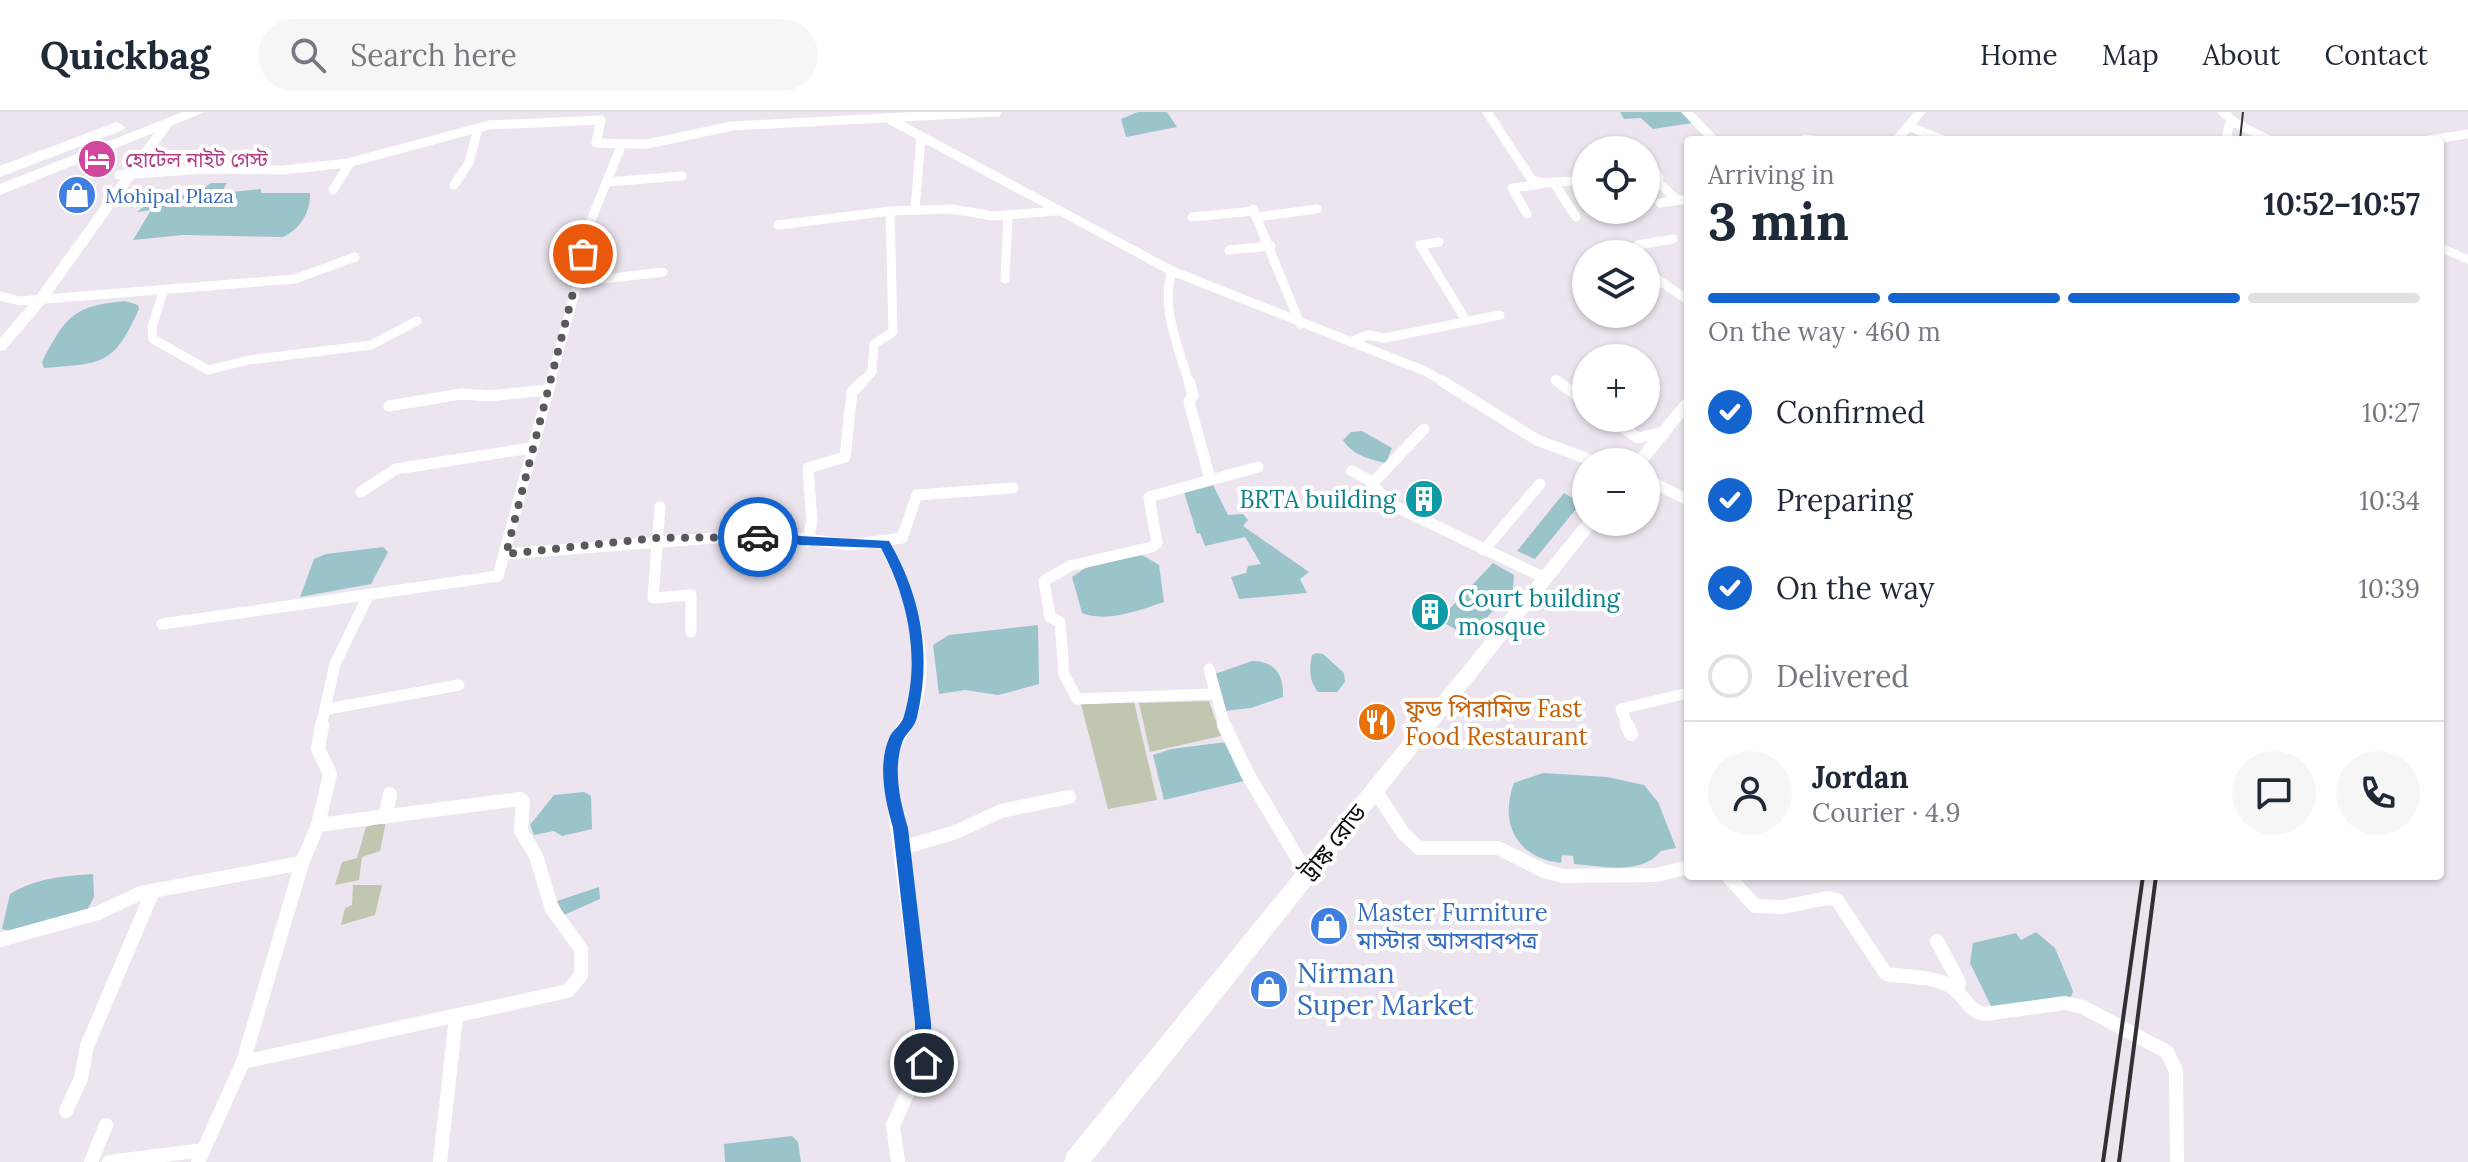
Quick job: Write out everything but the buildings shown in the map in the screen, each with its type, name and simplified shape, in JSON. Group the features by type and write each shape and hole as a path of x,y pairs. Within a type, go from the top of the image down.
{"highway":[{"path":"0,187 178,112"},
{"path":"0,187 185,112"},
{"path":"0,172 162,119 197,112"},
{"path":"0,178 162,119"}],"main road":[{"path":"1900,136 1920,112"},
{"path":"2223,112 2235,123 2264,136"},
{"path":"0,347 162,119"},
{"path":"2444,249 2468,260"},
{"path":"0,338 37,299"},
{"path":"1650,448 1684,407"},
{"name":"ট্রাঙ্ক রোড","path":"1076,1162 1580,536"}],"street":[{"path":"489,125 492,112"},
{"path":"124,174 206,169 283,170 350,163 489,125 602,116 596,143 622,144 710,133 732,126 881,114 997,112"},
{"path":"1487,112 1524,171 1532,180 1549,183 1572,212"},
{"path":"1687,112 1710,136"},
{"path":"881,114 1172,271 1425,371 1537,440 1572,453"},
{"path":"2227,136 2229,125 2235,123"},
{"path":"1908,126 1933,136"},
{"path":"454,185 469,163 478,128"},
{"path":"2444,138 2468,134"},
{"path":"915,210 921,137"},
{"path":"162,624 494,579 502,569 531,448 578,282 589,225 622,144"},
{"path":"333,190 350,163"},
{"path":"608,182 682,176"},
{"path":"1527,214 1512,188 1572,181"},
{"path":"1660,187 1677,200"},
{"path":"1660,203 1684,199"},
{"path":"1192,217 1231,210 1255,213 1317,209"},
{"path":"778,225 890,211 1008,215 1057,211"},
{"path":"808,541 812,521 808,468 845,457 852,392 872,372 874,344 893,332 890,211"},
{"path":"1255,213 1271,246 1300,324"},
{"path":"1005,279 1008,215"},
{"path":"1660,242 1673,239"},
{"path":"1439,242 1420,245 1467,322"},
{"path":"1229,250 1271,246"},
{"path":"0,296 8,300 37,299 295,279 355,257"},
{"path":"1172,271 1167,278 1169,305 1193,395 1189,402 1197,439 1210,479"},
{"path":"578,282 663,272"},
{"path":"1660,281 1684,297"},
{"path":"164,289 152,327 153,339 208,370 249,360 371,345 417,321"},
{"path":"1350,342 1368,335 1385,338 1500,315"},
{"path":"1555,380 1572,392"},
{"path":"389,406 461,394 495,396 547,390"},
{"path":"1373,482 1424,429"},
{"path":"1629,432 1638,438 1663,432"},
{"path":"361,492 396,469 481,453 531,448"},
{"path":"1213,694 1077,699 1070,694 1065,681 1060,622 1050,617 1044,581 1070,566 1152,547 1157,543 1149,497 1258,467"},
{"path":"1352,471 1373,482 1377,494 1390,504 1545,578"},
{"path":"1484,550 1540,484"},
{"path":"1660,486 1684,498"},
{"path":"506,554 655,538 749,539 777,535 808,541 885,544 902,538 917,495 1013,488"},
{"path":"660,507 655,538 654,599 691,595 691,632"},
{"path":"885,544 904,579 915,615 916,702 893,751 892,797 902,848 926,1053 893,1125 898,1162"},
{"path":"109,1162 201,1156 243,1062 302,863 330,786 326,759 318,749 335,664 368,596"},
{"path":"1209,669 1213,694 1230,743 1307,874"},
{"path":"328,709 459,685"},
{"path":"1631,734 1621,709 1684,694"},
{"path":"1375,790 1403,833 1419,848 1498,848 1544,871 1563,876 1645,876 1684,868"},
{"path":"385,817 390,794"},
{"path":"902,848 956,832 1001,811 1069,797"},
{"path":"243,1062 456,1017 575,987 583,972 582,949 559,922 543,892 538,861 522,841 520,812 523,801 318,825"},
{"path":"0,940 98,913 124,899 153,891 302,863"},
{"path":"1732,880 1755,906 1783,907 1828,898 1837,900 1886,974 1934,980 1957,992 1974,1012 1985,1014 2065,1003 2083,1007 2167,1052 2176,1071 2177,1162"},
{"path":"66,1111 81,1078 87,1046 153,891"},
{"path":"1937,941 1959,982 1957,992"},
{"path":"440,1162 456,1017"},
{"path":"91,1162 106,1125"}],"green space":[{"path":"1209,701 1221,736 1150,752 1139,703"},
{"path":"1134,702 1157,800 1108,809 1081,704"},
{"path":"386,821 380,851 362,857 359,880 335,885 342,862 357,858 366,827"},
{"path":"353,885 382,885 375,915 341,925 345,908 352,905"}],"water":[{"path":"1138,112 1167,112 1177,127 1126,137 1121,119"},
{"path":"1620,112 1681,112 1692,123 1653,129 1641,118 1624,119"},
{"path":"211,183 227,183 221,193 261,189 261,193 310,193 309,206 299,225 283,237 183,235 133,240 151,210 137,212 145,206 202,189"},
{"path":"125,301 138,305 139,309 122,342 113,351 94,362 44,368 42,362 50,346 73,316 93,306"},
{"path":"1362,431 1392,448 1386,463 1367,458 1346,445 1343,440 1351,432"},
{"path":"1207,483 1213,485 1228,515 1243,514 1248,520 1243,526 1309,572 1300,579 1307,593 1239,599 1231,577 1246,573 1248,566 1261,564 1245,537 1205,546 1200,533 1197,534 1184,492"},
{"path":"1564,493 1572,498 1572,514 1535,559 1517,551"},
{"path":"383,547 388,552 371,584 300,597 314,559 326,554"},
{"path":"1133,554 1144,556 1159,565 1164,602 1113,616 1082,613 1072,577 1093,563"},
{"path":"1493,563 1514,575 1513,589 1469,637 1439,620"},
{"path":"1038,625 1039,684 998,695 965,690 939,694 933,645 949,635"},
{"path":"1323,654 1344,673 1345,682 1337,692 1318,692 1313,684 1311,660 1312,655"},
{"path":"1252,661 1267,664 1276,671 1282,682 1283,697 1251,708 1224,711 1215,674"},
{"path":"1226,742 1244,781 1164,800 1153,755 1171,749"},
{"path":"1543,773 1607,777 1644,785 1658,802 1676,848 1661,851 1643,864 1620,868 1574,864 1573,856 1562,855 1561,863 1533,854 1522,846 1510,825 1510,798 1514,783"},
{"path":"584,792 591,796 592,829 562,836 554,831 534,835 530,825 554,795"},
{"path":"93,874 94,897 85,914 16,932 2,929 10,894 40,881"},
{"path":"599,887 600,899 564,915 557,901"},
{"path":"2036,932 2055,948 2073,991 2070,1000 1991,1006 1970,963 1973,943 2016,933 2021,940"},
{"path":"792,1136 798,1142 801,1162 725,1162 724,1144"}],"railway":[{"path":"2240,136 2243,112"},
{"path":"2103,1162 2142,880"},
{"path":"2119,1162 2155,880"}],"way so far":[{"path":"583,254 506,554 655,538 758,537"}],"place":[{"name":"হোটেল নাইট গেস্ট","path":"97,159"},
{"name":"Mohipal Plaza","path":"77,195"},
{"name":"BRTA building","path":"1424,499"},
{"name":"Court building mosque","path":"1430,612"},
{"name":"ফুড পিরামিড Fast Food Restaurant","path":"1377,722"},
{"name":"Master Furniture মাস্টার আসবাবপত্র","path":"1329,926"},
{"name":"Nirman Super Market","path":"1269,989"}],"route":[{"path":"758,537 777,535 800,541 885,544 904,579 915,615 918,679 910,722 897,737 893,751 892,797 899,821 907,883 926,1053 924,1063"}]}
